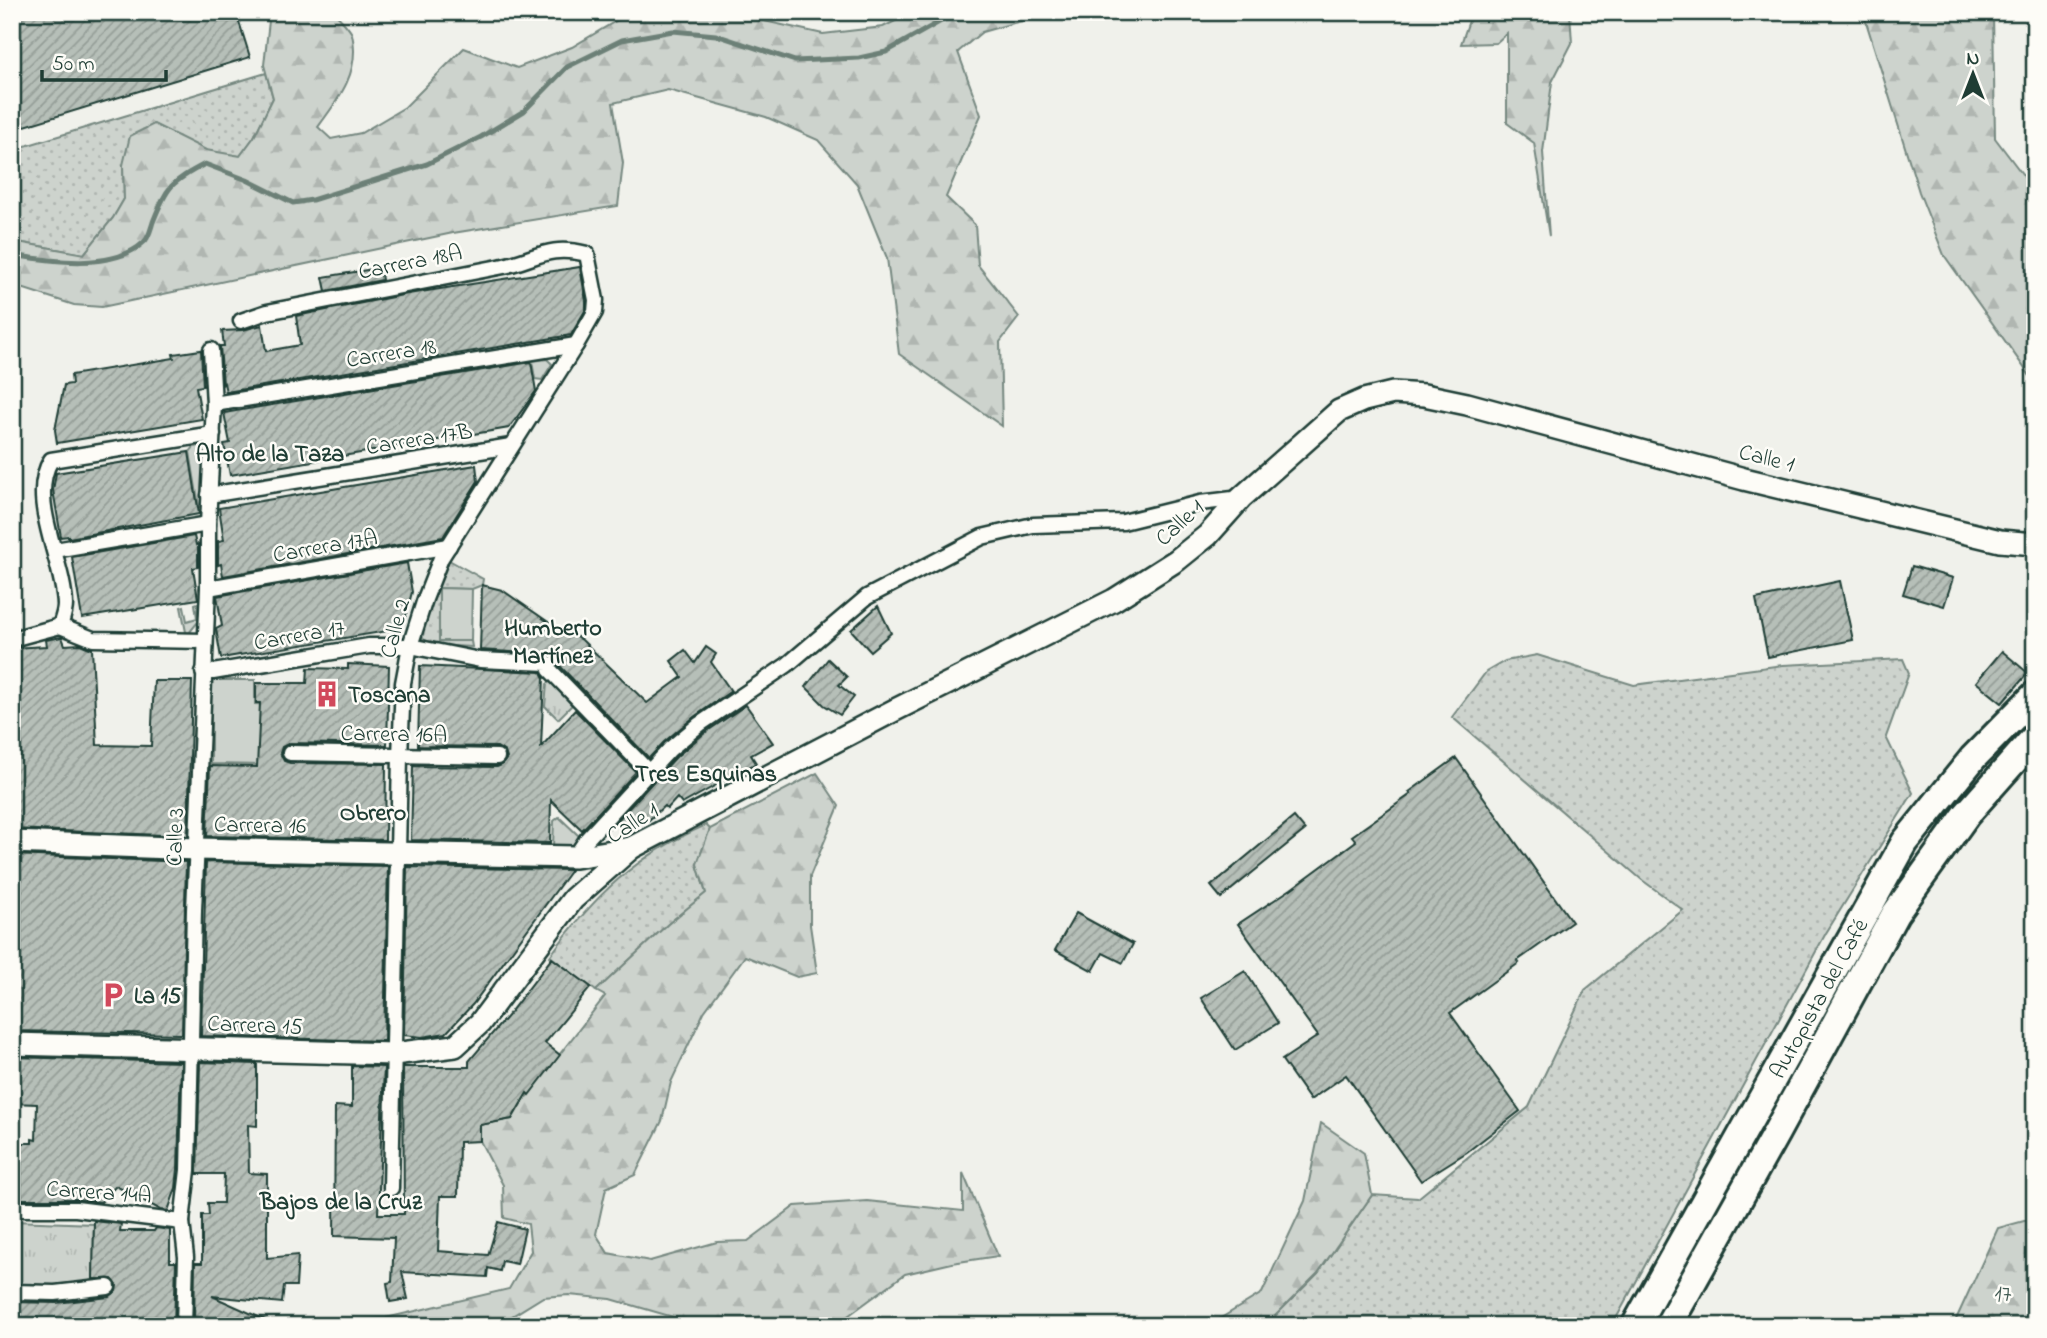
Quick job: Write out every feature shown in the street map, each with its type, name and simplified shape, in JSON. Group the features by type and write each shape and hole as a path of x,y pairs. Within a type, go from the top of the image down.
{"highway":[{"name":"Autopista del Café","path":"1635,1326 1905,842 1972,758 2035,695"},
{"name":"Autopista del Café","path":"1668,1326 1895,915 1966,815 2035,737"}],"street":[{"name":"Carrera 18A","path":"241,321 267,312 513,265 552,250 586,254"},
{"name":"Calle 2","path":"391,1188 400,756 403,683 410,646 441,558 595,312 596,300 586,254"},
{"name":"Carrera 18","path":"214,404 576,345"},
{"name":"Calle 3","path":"184,1326 186,1257 182,1222 188,1170 190,1048 208,588 214,404 211,350"},
{"name":"Calle 1","path":"455,1046 480,1023 573,899 631,848 893,710 1114,600 1177,560 1208,535 1241,498 1339,411 1364,400 1393,393 1424,395 1468,404 1771,485 2000,541 2035,544"},
{"path":"60,626 65,606 46,517 42,484 44,471 51,460 212,434"},
{"name":"Carrera 17B","path":"209,495 511,446"},
{"name":"Calle 1","path":"575,858 587,839 670,749 700,724 787,665 867,597 982,537 1033,525 1123,522 1200,503 1241,498"},
{"path":"55,550 208,524"},
{"name":"Carrera 17A","path":"208,588 449,547"},
{"path":"12,639 60,626 93,639 205,641"},
{"name":"Carrera 17","path":"203,671 213,672 369,646 410,646 480,660 548,663 550,670 648,771"},
{"name":"Carrera 16A","path":"290,753 496,757"},
{"name":"Carrera 16","path":"12,842 575,858 631,848"},
{"name":"Carrera 15","path":"12,1044 394,1054 455,1046"},
{"name":"Carrera 14A","path":"12,1209 76,1209 182,1222"},
{"path":"12,1292 55,1293 108,1287"}],"green space":[{"path":"270,12 334,12 352,34 354,47 351,72 340,95 318,127 331,139 361,133 405,107 464,48 517,68 572,47 631,12 751,12 760,20 823,34 883,27 914,12 1044,12 1042,15 982,32 958,52 981,115 946,197 975,225 978,265 1019,317 1000,342 1002,426 899,354 887,258 857,184 818,140 766,117 668,90 613,103 623,163 618,206 453,233 102,307 74,305 12,285 12,241 84,254 113,218 124,199 123,165 130,136 154,124 206,150 240,156 254,137 273,98 264,65"},
{"path":"1472,12 1570,12 1572,43 1552,82 1543,152 1549,236 1534,143 1507,123 1507,33 1496,43 1461,44"},
{"path":"1863,12 1993,12 1995,138 2035,191 2035,383 1944,255 1919,192"},
{"path":"266,73 273,98 254,137 240,156 206,151 153,124 123,165 124,199 113,218 84,254 12,241 12,150"},
{"path":"547,359 552,364 542,380 535,379 532,361"},
{"path":"199,446 205,453 202,506 199,507 190,452"},
{"path":"449,560 483,579 482,585 472,589 440,588 439,641 471,641 472,647 434,645 423,639 434,587"},
{"path":"439,588 472,589 471,641 439,641"},
{"path":"198,603 198,622 189,633 186,632 181,607 184,606 187,621 197,618 195,604"},
{"path":"1537,655 1634,685 1783,665 1903,659 1909,673 1886,737 1913,793 1826,933 1612,1326 1265,1326 1318,1273 1372,1195 1418,1198 1529,1107 1585,990 1683,910 1642,880 1452,717 1486,672 1505,661"},
{"path":"211,680 255,680 255,704 287,705 284,800 264,765 211,764"},
{"path":"551,681 572,705 558,719 545,706 547,684"},
{"path":"817,773 839,806 810,876 810,925 817,973 797,977 745,956 704,1012 671,1082 662,1121 635,1175 606,1188 596,1234 608,1253 650,1261 717,1242 748,1241 795,1206 867,1201 963,1211 963,1173 998,1256 905,1274 837,1324 704,1326 611,1299 569,1295 543,1297 496,1326 327,1326 333,1321 386,1318 509,1289 531,1251 528,1224 504,1218 503,1185 480,1141 480,1125 512,1119 605,996 596,991 668,924 706,893 697,864 710,829"},
{"path":"559,817 580,837 572,849 553,846 554,821"},
{"path":"706,825 710,829 697,864 706,893 668,924 596,991 550,956 583,914 618,879 658,850"},
{"path":"1321,1123 1364,1153 1372,1195 1318,1273 1265,1326 1208,1326 1262,1293 1305,1201"},
{"name":"17","path":"2035,1218 2035,1326 1953,1326 1998,1228"},
{"path":"13,1221 94,1224 93,1287 12,1286"}],"building":[{"path":"23,12 236,12 250,57 12,130 12,16"},
{"path":"580,267 586,309 571,335 226,392 223,384 220,346 224,346 222,331 243,330 262,325 266,351 300,345 296,316 408,294"},
{"path":"380,268 382,280 326,291 323,277"},
{"path":"201,350 203,386 196,387 202,419 57,443 55,430 64,385 72,384 71,375 174,358 173,354"},
{"path":"531,362 536,391 509,428 230,475 224,444 230,443 224,413"},
{"path":"189,452 199,514 69,538 61,537 53,490 56,473"},
{"path":"476,465 478,481 443,537 223,576 221,564 218,565 218,541 224,540 219,508"},
{"path":"194,536 196,545 198,544 198,567 193,568 198,599 82,618 72,557"},
{"path":"407,563 412,592 404,623 393,625 394,630 221,658 216,629 222,626 217,596"},
{"path":"1912,566 1953,578 1944,606 1903,594"},
{"path":"1840,581 1853,640 1768,657 1756,599"},
{"path":"482,585 502,590 557,628 564,629 582,640 647,703 682,677 671,661 685,650 695,663 706,647 716,654 711,662 731,691 694,717 649,758 559,665 553,655 480,650"},
{"path":"878,606 891,633 870,651 851,630"},
{"path":"62,637 65,645 80,644 92,649 97,745 151,746 154,681 192,681 188,836 12,829 12,648 47,646 46,640"},
{"path":"2002,651 2028,673 2002,703 1976,682"},
{"path":"828,659 847,677 839,685 854,697 840,715 824,705 806,687"},
{"path":"348,664 389,666 387,745 290,743 282,747 280,753 284,761 290,763 386,764 385,840 207,836 210,766 257,767 260,703 256,703 256,683 307,683 308,668 348,669"},
{"path":"420,666 541,672 544,678 541,747 575,710 636,772 582,830 551,800 550,843 411,840 413,766 497,767 507,758 505,752 497,747 418,746"},
{"path":"746,705 773,743 751,755 756,763 682,804 677,798 667,809 664,806 649,820 626,834 615,823 677,756"},
{"path":"1456,758 1572,922 1450,1013 1520,1111 1467,1152 1421,1181 1346,1075 1310,1100 1282,1060 1318,1036 1238,924 1356,841 1352,836"},
{"path":"1294,817 1305,830 1221,898 1211,886"},
{"path":"12,855 186,862 182,1034 12,1031"},
{"path":"206,862 388,866 384,1041 201,1036"},
{"path":"407,867 571,870 473,1004 446,1033 422,1037 404,1035"},
{"path":"1076,913 1133,944 1123,963 1103,953 1093,971 1055,950"},
{"path":"552,958 591,987 545,1043 560,1055 529,1095 527,1093 512,1119 480,1125 480,1141 459,1142 458,1196 440,1196 438,1251 488,1255 498,1222 525,1229 517,1264 502,1261 500,1271 488,1268 487,1277 402,1272 408,1299 390,1302 387,1283 392,1282 394,1238 334,1236 335,1106 352,1107 352,1066 384,1067 378,1214 404,1214 403,1067 469,1067 469,1061"},
{"path":"1245,971 1278,1023 1235,1050 1201,998"},
{"path":"12,1057 181,1062 178,1169 176,1188 168,1211 161,1210 116,1186 101,1202 76,1199 12,1199 12,1143 32,1143 32,1139 36,1140 37,1104 12,1103"},
{"path":"200,1062 257,1064 257,1126 248,1125 249,1173 267,1174 267,1258 298,1255 296,1286 284,1286 282,1303 212,1296 279,1326 194,1326 195,1263 202,1263 202,1215 209,1215 208,1203 223,1203 224,1174 197,1174"},
{"path":"94,1221 121,1224 120,1231 154,1231 156,1228 170,1230 170,1262 176,1262 174,1326 139,1326 139,1321 12,1326 12,1302 56,1303 109,1297 116,1291 117,1285 112,1279 93,1279"}],"waterway":[{"path":"12,255 81,262 116,257 131,251 147,238 162,200 172,186 205,164 247,180 293,203 312,200 427,164 481,137 524,111 567,67 622,40 673,31 716,35 795,61 859,58 886,52 957,12"}],"place":[{"name":"Toscana","path":"327,694"},
{"name":"La 15","path":"113,995"}],"district":[{"name":"Alto de la Taza","path":"270,453"},
{"name":"Humberto Martínez","path":"553,641"},
{"name":"Tres Esquinas","path":"706,773"},
{"name":"Obrero","path":"373,812"},
{"name":"Bajos de la Cruz","path":"341,1201"}]}
